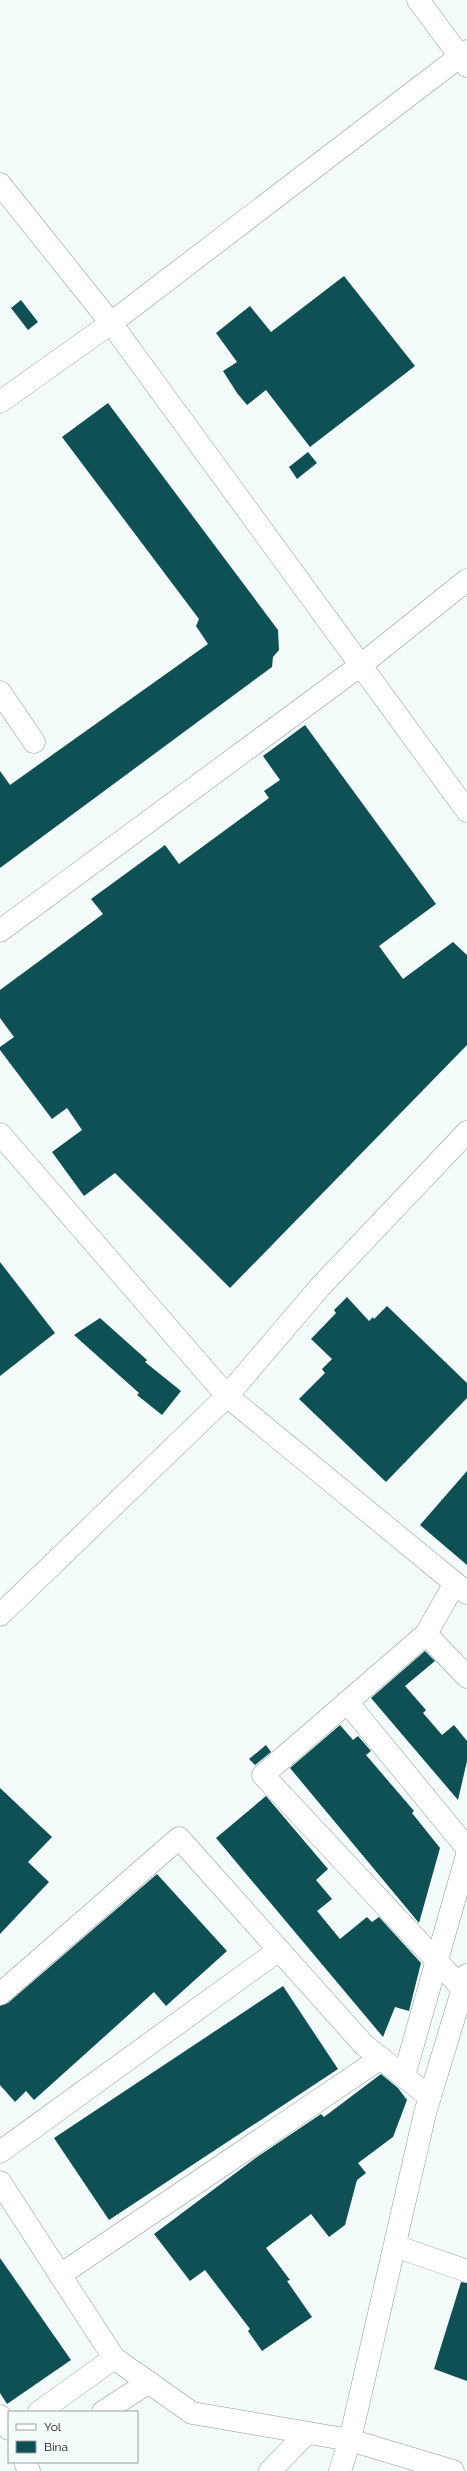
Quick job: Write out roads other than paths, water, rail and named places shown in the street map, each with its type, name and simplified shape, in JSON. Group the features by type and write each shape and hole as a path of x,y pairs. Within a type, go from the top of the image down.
{"street":[{"path":"0,402 110,323 465,57 418,0"},
{"path":"0,184 110,323 467,811"},
{"path":"0,931 361,665 467,580"},
{"path":"0,692 34,742"},
{"path":"0,1616 227,1396 320,1287 467,1132"},
{"path":"0,1134 227,1396 461,1588 426,1634 264,1775 437,1961 465,1982 430,2097 350,2440 340,2471"},
{"path":"426,1634 467,1676"},
{"path":"347,1702 467,1848"},
{"path":"0,1994 179,1838 364,2045 430,2097"},
{"path":"404,2076 467,1855"},
{"path":"0,2152 278,1950"},
{"path":"60,2275 381,2058"},
{"path":"0,2182 114,2358 192,2413 350,2440 453,2471"},
{"path":"395,2246 467,2271"},
{"path":"40,2411 114,2358"},
{"path":"105,2411 149,2382"},
{"path":"0,2416 8,2428"},
{"path":"270,2471 307,2433"}]}
